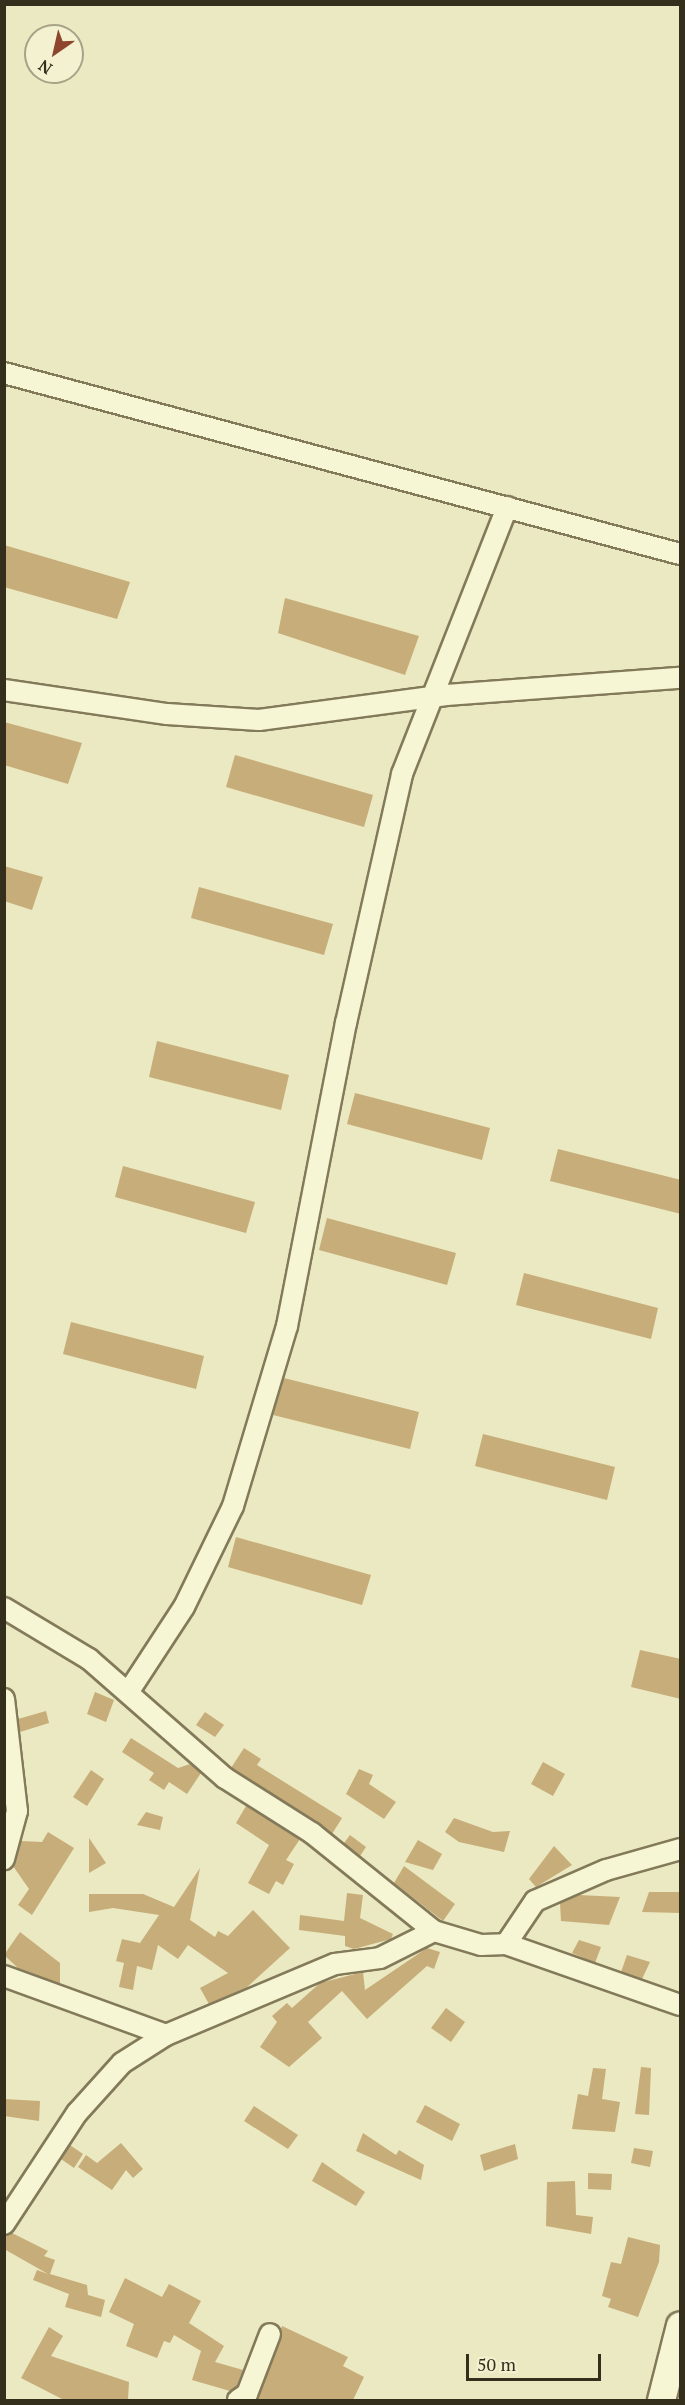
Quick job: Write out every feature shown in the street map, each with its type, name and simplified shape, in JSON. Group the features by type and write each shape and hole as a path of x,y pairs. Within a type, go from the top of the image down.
{"main road":[{"path":"661,2400 681,2325"}],"street":[{"path":"4,373 681,554"},
{"path":"129,1691 184,1607 233,1506 278,1359 375,882 402,774 429,697 507,507"},
{"path":"4,690 167,714 259,720 429,697 681,678"},
{"path":"4,1608 89,1659 129,1691 225,1778 312,1833 434,1931 481,1945 507,1944 681,2005"},
{"path":"4,1699 17,1811 4,1859"},
{"path":"507,1944 534,1900 606,1869 681,1849"},
{"path":"4,2223 98,2085 166,2035 335,1964 380,1958 434,1931"},
{"path":"4,1976 166,2035"},
{"path":"238,2400 247,2394 270,2334"}],"building":[{"path":"4,545 130,582 117,619 4,587"},
{"path":"285,598 419,636 405,675 278,633"},
{"path":"4,722 82,743 68,784 4,765"},
{"path":"235,755 373,795 364,827 226,787"},
{"path":"4,866 43,877 32,910 4,901"},
{"path":"199,887 333,924 324,955 191,918"},
{"path":"157,1041 289,1075 281,1110 149,1077"},
{"path":"355,1093 490,1128 482,1160 347,1124"},
{"path":"558,1149 681,1180 681,1214 550,1181"},
{"path":"123,1166 255,1202 246,1233 115,1197"},
{"path":"327,1218 456,1253 447,1285 319,1250"},
{"path":"524,1273 658,1308 651,1339 516,1305"},
{"path":"71,1322 204,1356 196,1389 63,1354"},
{"path":"284,1378 419,1412 410,1449 273,1415"},
{"path":"483,1434 615,1467 607,1500 475,1466"},
{"path":"236,1537 371,1575 362,1605 228,1567"},
{"path":"640,1650 681,1659 681,1699 631,1687"},
{"path":"95,1692 114,1700 106,1722 87,1714"},
{"path":"46,1711 49,1723 20,1732 18,1719"},
{"path":"205,1712 224,1725 215,1737 196,1725"},
{"path":"131,1738 178,1768 190,1764 201,1773 187,1794 169,1782 164,1790 149,1780 154,1773 122,1752"},
{"path":"244,1748 261,1759 257,1765 342,1818 332,1834 231,1768"},
{"path":"543,1762 565,1774 553,1796 531,1784"},
{"path":"359,1769 373,1775 369,1784 396,1802 384,1819 346,1794"},
{"path":"91,1770 104,1779 87,1806 73,1797"},
{"path":"246,1806 300,1839 286,1860 294,1864 283,1885 276,1881 269,1894 248,1883 269,1845 236,1823"},
{"path":"146,1812 163,1817 160,1830 137,1825"},
{"path":"454,1818 493,1832 510,1831 504,1852 459,1842 445,1832"},
{"path":"48,1832 74,1848 32,1915 18,1905 29,1889 13,1866 21,1841 42,1842"},
{"path":"350,1835 366,1847 360,1856 344,1843"},
{"path":"89,1838 106,1863 89,1873"},
{"path":"418,1840 442,1854 433,1870 405,1862"},
{"path":"554,1846 572,1865 536,1887 529,1879"},
{"path":"404,1866 455,1904 443,1921 394,1883"},
{"path":"200,1868 190,1920 215,1937 218,1931 228,1936 253,1910 290,1948 246,1988 209,2004 200,1988 228,1973 188,1945 178,1959 158,1945 152,1970 137,1966 133,1990 119,1987 124,1963 116,1961 122,1939 140,1943 159,1915 113,1908 89,1912 89,1894 143,1894 174,1907"},
{"path":"649,1892 681,1892 681,1913 642,1912"},
{"path":"347,1893 363,1895 360,1918 393,1934 391,1939 354,1949 345,1946 345,1936 299,1930 300,1915 344,1921"},
{"path":"579,1895 620,1897 609,1925 561,1921 560,1903"},
{"path":"20,1932 60,1963 60,1984 18,1968 4,1955"},
{"path":"579,1940 601,1947 595,1963 572,1953"},
{"path":"427,1948 440,1952 434,1969 427,1966 367,2019 342,1991 308,2022 322,2038 289,2067 260,2047 277,2022 272,2016 287,2003 292,2008 320,1983 363,1972 365,1990"},
{"path":"627,1955 650,1962 642,1979 621,1972"},
{"path":"446,2008 465,2022 451,2042 431,2028"},
{"path":"641,2067 651,2068 649,2115 635,2114"},
{"path":"593,2068 606,2069 602,2099 620,2102 615,2132 572,2129 578,2094 588,2096"},
{"path":"4,2099 40,2101 39,2121 4,2116"},
{"path":"425,2105 460,2124 452,2141 416,2122"},
{"path":"254,2106 298,2135 288,2149 244,2121"},
{"path":"363,2133 396,2155 399,2150 424,2165 421,2180 356,2151"},
{"path":"121,2143 143,2169 133,2178 126,2170 112,2190 78,2167 86,2155 97,2163"},
{"path":"515,2144 518,2159 484,2171 480,2155"},
{"path":"70,2145 83,2154 74,2168 61,2159"},
{"path":"634,2148 653,2151 650,2167 631,2163"},
{"path":"322,2162 365,2192 356,2206 312,2181"},
{"path":"588,2173 612,2174 611,2190 588,2189"},
{"path":"575,2181 576,2215 593,2217 591,2234 546,2226 547,2182"},
{"path":"12,2233 48,2251 44,2256 55,2260 50,2274 87,2285 88,2295 105,2300 101,2317 65,2307 69,2294 33,2280 37,2270 48,2274 4,2249 4,2236"},
{"path":"628,2237 660,2245 659,2262 638,2317 608,2307 611,2299 602,2296 611,2262 621,2264"},
{"path":"125,2278 162,2297 169,2284 201,2301 189,2323 224,2346 215,2362 243,2370 237,2386 230,2391 192,2380 201,2351 174,2335 170,2343 164,2341 157,2358 126,2346 134,2324 109,2312"},
{"path":"282,2326 348,2357 343,2366 364,2377 353,2400 257,2400"},
{"path":"49,2327 63,2336 51,2356 129,2382 128,2400 64,2400 21,2378"}]}
